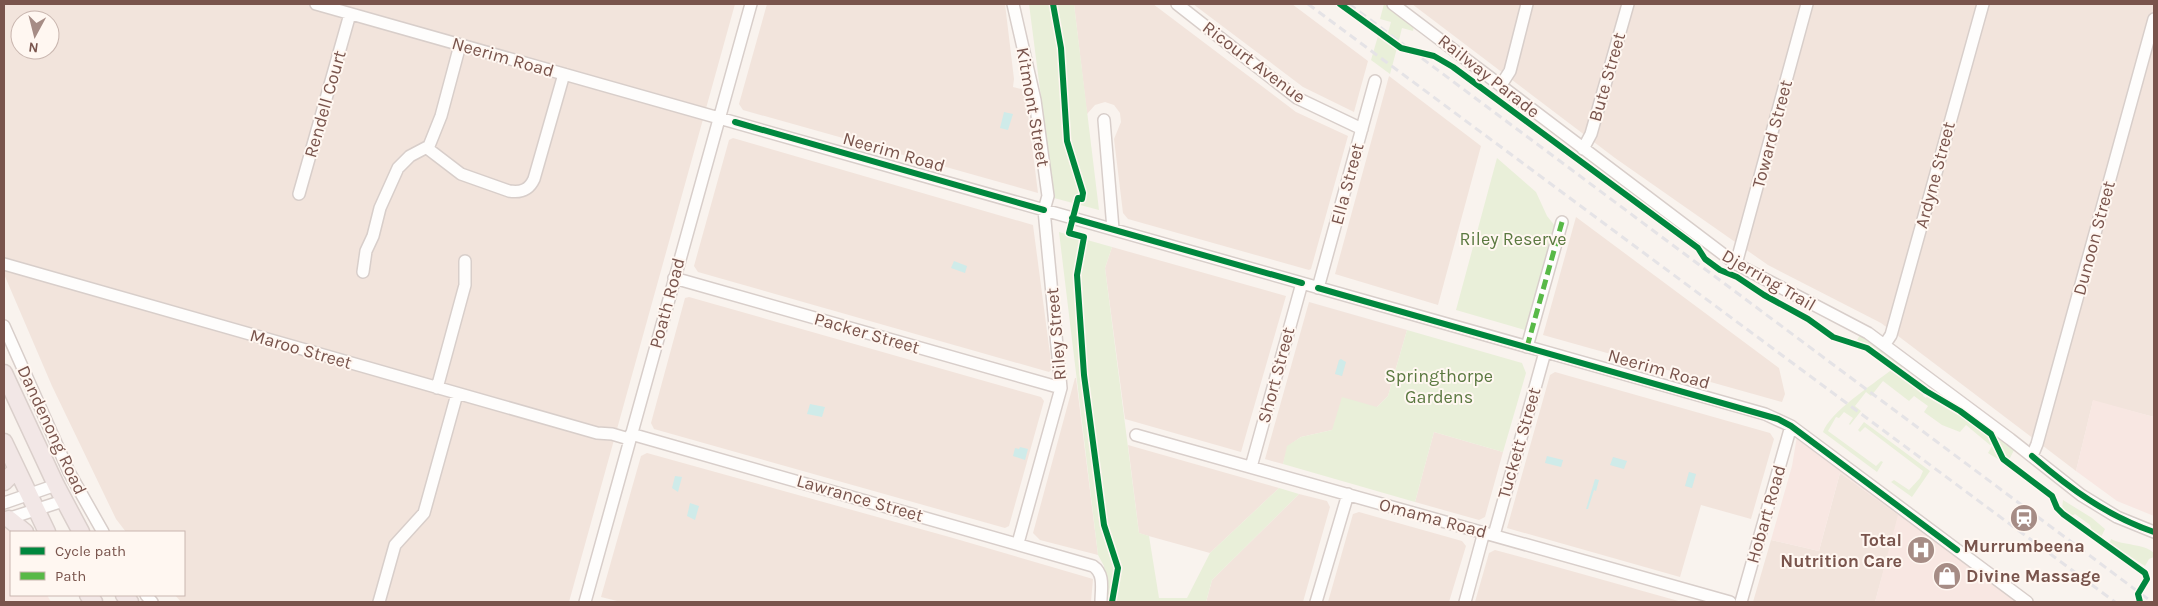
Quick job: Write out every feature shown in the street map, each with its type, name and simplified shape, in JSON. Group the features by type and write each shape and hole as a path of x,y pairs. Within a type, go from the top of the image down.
{"highway":[{"path":"4,373 63,501 80,531"},
{"path":"5,450 46,531"},
{"path":"4,482 16,470"},
{"path":"6,519 24,531"}],"street":[{"name":"Neerim Road","path":"316,4 1765,414 1791,426 2027,602"},
{"name":"Poath Road","path":"586,602 629,439 751,4"},
{"name":"Kitmont Street","path":"1013,4 1035,100 1048,196 1044,210"},
{"name":"Ricourt Avenue","path":"1177,4 1297,98 1362,129"},
{"name":"Railway Parade","path":"1394,4 1736,264 1868,333 2032,456 2064,484 2102,509 2154,532"},
{"path":"1502,85 1510,71 1527,4"},
{"name":"Bute Street","path":"1583,149 1591,134 1628,4"},
{"name":"Toward Street","path":"1736,264 1807,4"},
{"name":"Ardyne Street","path":"1885,344 1891,335 1982,4"},
{"name":"Rendell Court","path":"299,194 350,14"},
{"name":"Dunoon Street","path":"2032,456 2037,444 2154,20"},
{"path":"363,272 366,251 374,232 380,208 398,168 410,156 430,146 460,45"},
{"path":"427,148 461,174 510,191 517,192 526,189 534,179 564,74"},
{"name":"Ella Street","path":"1318,288 1375,80"},
{"path":"1104,120 1113,229"},
{"name":"Riley Street","path":"1018,543 1061,388 1044,210"},
{"path":"1527,347 1562,222"},
{"path":"437,388 465,285 465,261"},
{"name":"Maroo Street","path":"4,264 597,433 610,440 629,439"},
{"name":"Packer Street","path":"674,278 1061,388"},
{"name":"Short Street","path":"1251,466 1302,283"},
{"name":"Dandenong Road","path":"4,326 69,472 102,531"},
{"name":"Tuckett Street","path":"1464,602 1489,533 1545,352"},
{"path":"378,602 395,545 424,513 458,394"},
{"name":"Hobart Road","path":"1741,602 1791,426"},
{"name":"Omama Road","path":"1136,436 1251,466 1730,602"},
{"name":"Lawrance Street","path":"629,439 1018,543 1088,564 1100,573 1101,602"},
{"path":"4,503 56,485"},
{"path":"1316,602 1348,494"},
{"path":"6,519 63,501"}],"shaded area":[{"path":"4,4 735,4 569,602 181,602 176,596 185,596 185,531 125,531 116,519 52,386 4,274"},
{"path":"767,4 1005,4 1014,79 1013,87 1025,90 1038,193 743,110 739,104"},
{"path":"1074,4 1153,4 1296,112 1348,136 1311,269 1128,219 1123,213 1114,139 1121,122 1120,113 1114,105 1105,102 1095,105 1087,114"},
{"path":"1193,4 1292,4 1368,61 1354,112 1303,87"},
{"path":"1412,4 2154,4 2154,417 2093,401 2076,471 1881,323 1768,265 1615,158"},
{"path":"1389,76 1481,146 1438,305 1335,274"},
{"path":"733,138 1033,225 1052,369 1049,372 698,272 694,266 729,140"},
{"path":"1576,217 1779,368 1785,394 1782,402 1543,335"},
{"path":"1112,247 1286,296 1241,452 1125,419 1105,268"},
{"path":"689,297 1041,397 1044,401 1009,526 1005,528 654,429 651,423 685,298"},
{"path":"1309,302 1407,330 1388,396 1377,407 1332,430 1301,437 1288,446 1283,464 1265,459"},
{"path":"1555,372 1770,433 1774,439 1751,519 1701,505 1680,577 1507,528 1550,375"},
{"path":"1075,378 1098,555 1040,540 1033,533"},
{"path":"2093,400 2154,417 2154,516 2117,501 2076,471"},
{"path":"1434,432 1503,452 1485,517 1479,520 1415,502"},
{"path":"1797,436 2019,602 1875,602 1898,515 1840,473 1819,551 1771,540 1792,466"},
{"path":"1128,445 1279,488 1210,553 1145,535 1139,533"},
{"path":"647,453 1093,579 1091,602 621,602 601,597 641,456"},
{"path":"1840,473 1899,515 1875,602 1753,602 1771,540 1819,551"},
{"path":"1299,494 1327,501 1330,507 1303,602 1206,602 1212,580"},
{"path":"4,510 14,531 10,531 10,596 48,596 51,602 4,602"},
{"path":"1359,512 1462,541 1466,546 1449,602 1328,602 1353,514"},
{"path":"1495,550 1682,602 1475,602 1489,553"}],"green space":[{"path":"1029,4 1074,4 1099,210 1054,198"},
{"path":"1384,4 1414,26 1413,31 1402,28 1398,44 1387,36 1391,22 1380,19"},
{"path":"1378,36 1397,48 1390,74 1371,60"},
{"name":"Riley Reserve","path":"1497,158 1536,192 1547,216 1555,226 1525,330 1456,310"},
{"path":"1059,232 1112,247 1105,268 1139,533 1149,536 1159,598 1187,598 1210,553 1279,488 1299,494 1212,580 1206,602 1106,602 1104,566 1098,555"},
{"name":"Springthorpe Gardens","path":"1407,330 1522,363 1526,373 1503,452 1434,432 1415,502 1283,464 1287,446 1301,437 1332,430 1342,397 1377,407 1388,396"},
{"path":"1860,335 1900,363 1903,369 1938,395 1954,402 1995,433 2014,450 2009,460 2003,455 1993,432 1956,405 1936,396 1857,340"},
{"path":"1890,371 1894,371 1924,394 1923,396 1926,398 1927,396 1976,424 1990,437 2006,464 1988,453 1993,444 1990,445 1966,425 1960,432 1942,425 1924,412 1928,406 1914,396 1909,401 1883,381 1871,396 1866,392 1855,406 1861,411 1850,425 1853,418 1844,412 1839,418 1836,417 1828,431 1876,466 1881,461 1883,462 1877,472 1823,432 1834,416"},
{"path":"1864,422 1930,471 1912,497 1891,482 1894,480 1909,490 1920,478 1923,471 1865,427 1860,432 1858,430"},
{"path":"2063,500 2092,518 2105,529 2100,539 2093,534 2090,525 2075,514 2072,516 2062,509"},
{"path":"2111,539 2150,550 2154,553 2154,557 2149,559 2145,566 2125,553 2121,554 2109,545"}],"water":[{"path":"1004,112 1013,114 1008,130 1000,128"},
{"path":"954,261 967,266 965,273 951,268"},
{"path":"1341,359 1346,362 1342,376 1335,374"},
{"path":"810,404 825,407 822,417 807,414"},
{"path":"1020,447 1028,449 1025,460 1013,456 1015,448 1019,449"},
{"path":"1547,456 1563,460 1561,467 1545,463"},
{"path":"1613,457 1627,461 1624,469 1610,465"},
{"path":"1689,472 1696,474 1692,488 1685,486"},
{"path":"675,476 682,477 678,492 672,488"},
{"path":"1595,479 1599,480 1596,491 1594,490 1588,509 1586,509"},
{"path":"690,503 699,506 695,520 687,516"}],"railway":[{"path":"1308,4 2115,602"},
{"path":"1349,4 2152,602"}],"marked path":[{"path":"1527,347 1562,222"}],"cycle path":[{"path":"1053,4 1061,48 1067,141 1083,193 1082,199 1078,198 1069,233 1084,237 1077,275 1084,375 1104,525 1118,568 1112,602"},
{"name":"Djerring Trail","path":"1340,4 1401,48 1434,56 1453,67 1698,248 1705,259 1720,270 1737,277 1764,295 1808,319 1833,337 1867,348 1926,391 1960,411 1991,434 2003,459 2052,496 2057,508 2063,514 2145,573 2147,579 2138,594 2140,602"},
{"path":"735,122 1044,210"},
{"path":"1072,218 1302,283"},
{"path":"1318,288 1778,419 1791,426 1957,550"},
{"path":"2032,456 2089,500 2120,518 2154,532"}],"place":[{"name":"Murrumbeena","path":"2024,518"},
{"name":"Total Nutrition Care","path":"1921,550"},
{"name":"Divine Massage","path":"1947,576"}]}
